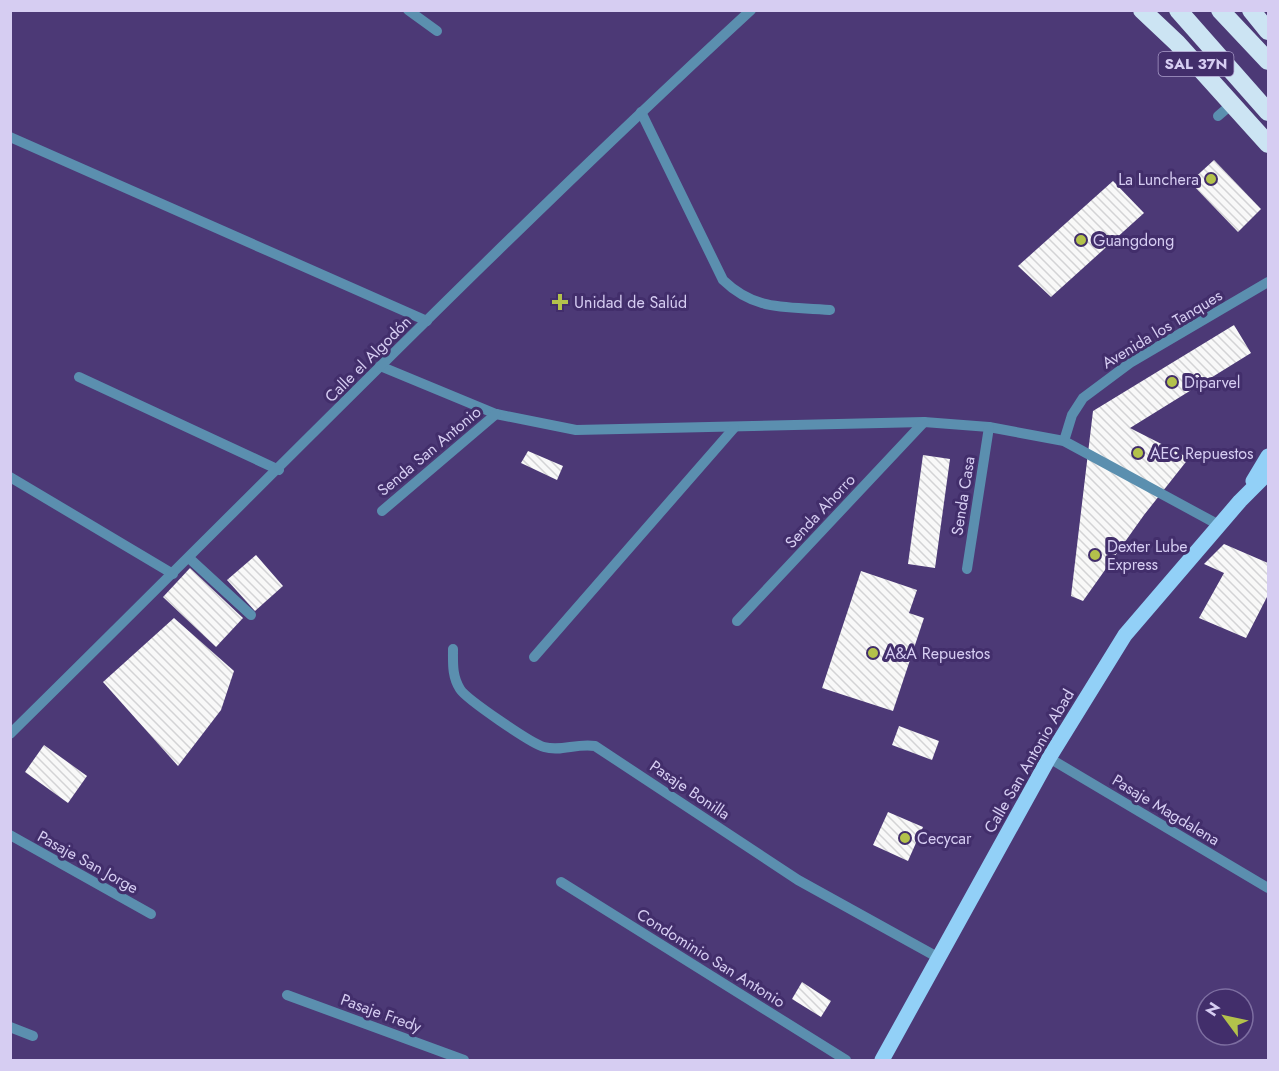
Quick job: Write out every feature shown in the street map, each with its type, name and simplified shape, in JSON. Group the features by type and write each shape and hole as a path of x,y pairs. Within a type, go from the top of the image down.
{"highway":[{"name":"SAL 37N","path":"1142,10 1269,144"},
{"name":"SAL 37N","path":"1178,10 1269,112"},
{"name":"SAL 37N","path":"1220,10 1269,60"},
{"path":"1251,10 1269,31"}],"main road":[{"name":"Calle San Antonio Abad","path":"1240,501 1269,456"},
{"name":"Calle San Antonio Abad","path":"882,1060 1049,758 1125,635 1240,501 1269,473"}],"street":[{"path":"408,10 438,31"},
{"name":"Calle el Algodón","path":"10,734 279,470 380,366 641,112 751,10"},
{"path":"1218,116 1232,104"},
{"path":"641,112 723,280 739,296 757,304 830,310"},
{"path":"10,137 427,321"},
{"name":"Avenida los Tanques","path":"1064,441 1072,415 1083,398 1130,363 1269,282"},
{"path":"380,366 496,414 576,430 924,422 989,427 1064,441 1219,525"},
{"path":"79,377 279,470"},
{"name":"Senda San Antonio","path":"382,510 496,414"},
{"name":"Senda Ahorro","path":"737,621 924,422"},
{"name":"Senda Casa","path":"967,569 989,427"},
{"path":"534,657 734,428"},
{"path":"10,477 173,574"},
{"path":"189,558 251,615"},
{"name":"Pasaje Bonilla","path":"453,649 453,675 462,692 533,743 558,749 580,744 595,746 798,880 939,958"},
{"name":"Pasaje Magdalena","path":"1049,758 1269,888"},
{"name":"Pasaje San Jorge","path":"10,835 152,914"},
{"name":"Condominio San Antonio","path":"561,882 846,1060"},
{"name":"Pasaje Fredy","path":"287,994 464,1060"},
{"path":"10,1027 33,1036"}],"building":[{"path":"1214,160 1261,209 1238,232 1190,182"},
{"name":"Guangdong","path":"1113,181 1144,213 1051,297 1018,266"},
{"path":"1234,325 1251,353 1130,428 1189,458 1144,515 1083,601 1071,596 1093,411"},
{"path":"528,451 563,466 557,480 521,463"},
{"path":"923,455 950,459 935,568 908,564"},
{"path":"1224,544 1268,563 1268,595 1246,638 1199,618 1224,573 1204,564"},
{"path":"256,555 283,586 255,611 227,580"},
{"path":"190,568 243,618 216,647 163,597"},
{"name":"A&A Repuestos","path":"861,571 917,590 909,613 924,618 893,711 822,688"},
{"path":"174,618 234,671 221,710 178,766 103,682"},
{"path":"899,726 939,741 932,760 892,745"},
{"path":"44,745 87,776 68,803 25,772"},
{"path":"888,812 923,827 908,861 873,845"},
{"path":"802,982 831,1001 821,1017 792,999"}],"place":[{"name":"La Lunchera","path":"1211,179"},
{"name":"Guangdong","path":"1081,240"},
{"name":"Unidad de Salúd","path":"560,302"},
{"name":"Diparvel","path":"1172,382"},
{"name":"AEC Repuestos","path":"1138,453"},
{"name":"Dexter Lube Express","path":"1095,555"},
{"name":"A&A Repuestos","path":"873,653"},
{"name":"Cecycar","path":"905,838"}]}
